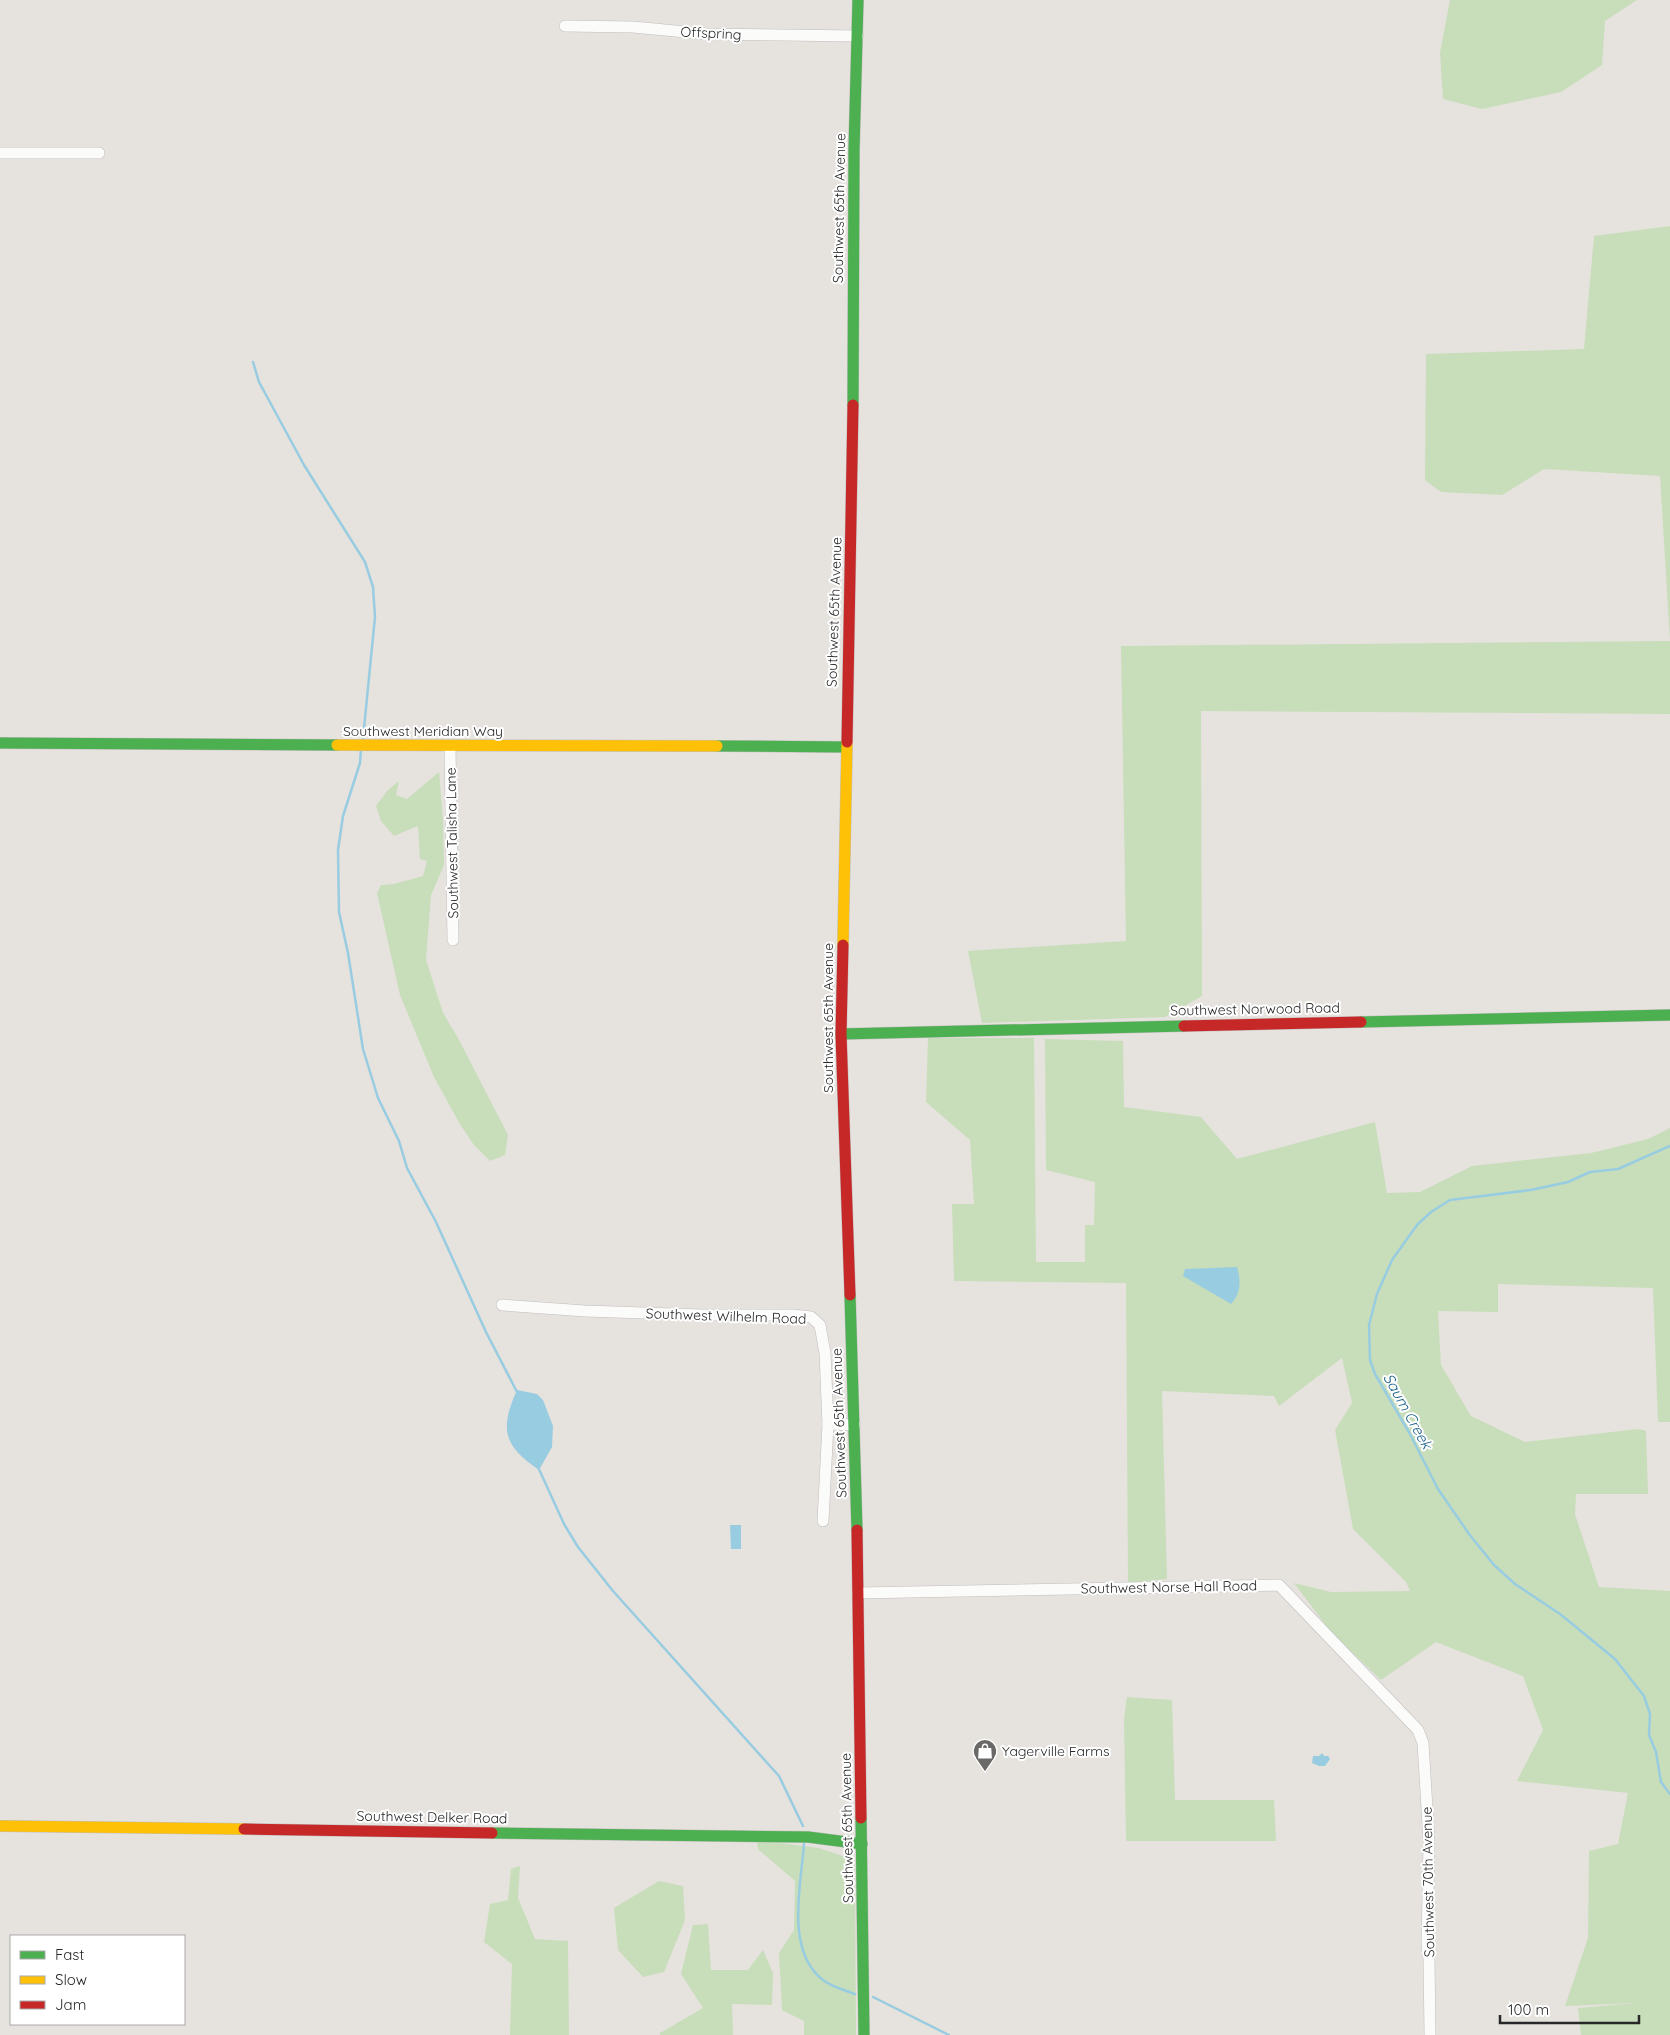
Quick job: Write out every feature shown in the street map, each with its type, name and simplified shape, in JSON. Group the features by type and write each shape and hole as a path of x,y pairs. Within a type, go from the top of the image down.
{"street":[{"name":"Southwest 65th Avenue","path":"858,0 854,159 852,495 841,1034 855,1425 864,2035"},
{"name":"Offspring","path":"565,26 633,27 707,34 858,36"},
{"path":"0,153 100,153"},
{"name":"Southwest Meridian Way","path":"0,743 846,747"},
{"name":"Southwest Talisha Lane","path":"450,746 453,940"},
{"name":"Southwest Norwood Road","path":"841,1034 1670,1015"},
{"name":"Southwest Wilhelm Road","path":"502,1305 594,1312 793,1315 811,1317 820,1325 823,1335 828,1424"},
{"path":"823,1522 828,1424 855,1425"},
{"name":"Southwest Norse Hall Road","path":"858,1593 1279,1584 1418,1730"},
{"name":"Southwest 70th Avenue","path":"1418,1730 1423,1743 1429,1841 1427,1945 1429,1959 1430,2035"},
{"name":"Southwest Delker Road","path":"0,1826 808,1837 862,1844"}],"green space":[{"path":"1450,0 1637,0 1605,21 1602,65 1561,92 1482,109 1443,99 1440,53"},
{"path":"1670,226 1670,641 1660,476 1544,469 1502,495 1441,492 1425,480 1426,354 1584,349 1594,236"},
{"path":"1670,641 1670,714 1201,711 1202,996 1165,1017 982,1023 968,951 1126,941 1121,646"},
{"path":"439,772 444,865 431,895 426,960 443,1013 508,1135 505,1155 490,1161 474,1145 461,1126 434,1077 400,995 377,893 381,885 394,884 423,876 427,861 420,859 418,826 394,836 381,821 376,806 387,791 399,781 396,795 407,799"},
{"path":"928,1038 1034,1038 1036,1262 1085,1262 1085,1225 1094,1225 1095,1182 1046,1170 1045,1039 1123,1041 1124,1107 1201,1117 1237,1159 1375,1122 1387,1193 1420,1192 1472,1166 1591,1153 1648,1139 1670,1128 1670,1422 1658,1422 1653,1288 1498,1284 1498,1312 1438,1311 1441,1365 1471,1416 1525,1442 1638,1429 1646,1431 1648,1494 1576,1494 1575,1514 1599,1587 1670,1591 1670,2035 1581,2035 1578,2008 1638,2003 1565,2006 1588,1938 1589,1851 1618,1844 1628,1793 1517,1781 1543,1730 1523,1676 1436,1642 1381,1680 1331,1632 1294,1583 1331,1592 1410,1591 1406,1582 1353,1529 1335,1430 1352,1403 1342,1358 1279,1406 1274,1396 1162,1391 1167,1579 1128,1583 1126,1283 954,1281 952,1204 974,1204 970,1140 926,1102"},
{"path":"1127,1697 1172,1700 1175,1800 1274,1800 1276,1841 1126,1841 1124,1719"},
{"path":"757,1840 819,1848 855,1860 856,2035 804,2035 804,2021 782,2010 779,1953 794,1930 795,1881 758,1849"},
{"path":"520,1866 518,1898 535,1939 568,1941 569,2035 510,2035 512,1964 484,1942 490,1904 508,1900 511,1869"},
{"path":"659,1881 683,1886 685,1920 664,1972 643,1977 618,1950 614,1908"},
{"path":"708,1924 711,1970 748,1970 763,1950 773,1973 772,2005 732,2004 733,2035 660,2035 660,2033 703,2008 681,1974 693,1925"}],"water":[{"path":"1237,1267 1239,1287 1237,1296 1231,1304 1183,1276 1185,1269"},
{"path":"517,1390 537,1394 543,1400 553,1426 552,1447 539,1470 518,1453 508,1436 508,1416"},
{"path":"730,1525 741,1525 741,1549 731,1549"},
{"path":"1322,1753 1330,1759 1325,1766 1312,1763 1313,1756 1319,1756"}],"waterway":[{"path":"253,362 259,382 304,465 365,562 373,587 375,617 363,738"},
{"path":"361,749 360,763 343,816 338,850 339,912 348,953 363,1049 378,1098 399,1141 407,1168 436,1222 486,1332 517,1392"},
{"name":"Saum Creek","path":"1670,1146 1618,1169 1590,1172 1568,1182 1531,1190 1450,1200 1431,1212 1417,1225 1392,1260 1377,1294 1369,1325 1370,1360 1375,1374 1410,1434 1438,1489 1469,1534 1494,1565 1515,1584 1560,1614 1615,1659 1644,1696 1650,1714 1649,1735 1656,1752 1661,1782 1670,1794"},
{"path":"538,1467 564,1524 578,1547 613,1591 779,1776 803,1826"},
{"path":"804,1844 798,1916 799,1935 804,1952 811,1968 823,1980 855,1994"},
{"path":"873,1997 949,2035"}],"traffic: fast":[{"path":"853,405 854,150 858,0"},
{"path":"0,743 337,745"},
{"path":"717,746 846,747"},
{"path":"1361,1022 1670,1015"},
{"path":"841,1034 1184,1026"},
{"path":"850,1295 857,1530"},
{"path":"861,1818 864,2035"},
{"path":"492,1833 808,1837 862,1844"}],"traffic: slow":[{"path":"843,945 847,742"},
{"path":"337,745 717,746"},
{"path":"0,1826 244,1829"}],"traffic: jam":[{"path":"847,742 853,405"},
{"path":"843,945 841,1034 850,1295"},
{"path":"1184,1026 1361,1022"},
{"path":"857,1530 861,1818"},
{"path":"244,1829 492,1833"}],"place":[{"name":"Yagerville Farms","path":"985,1772"}]}
